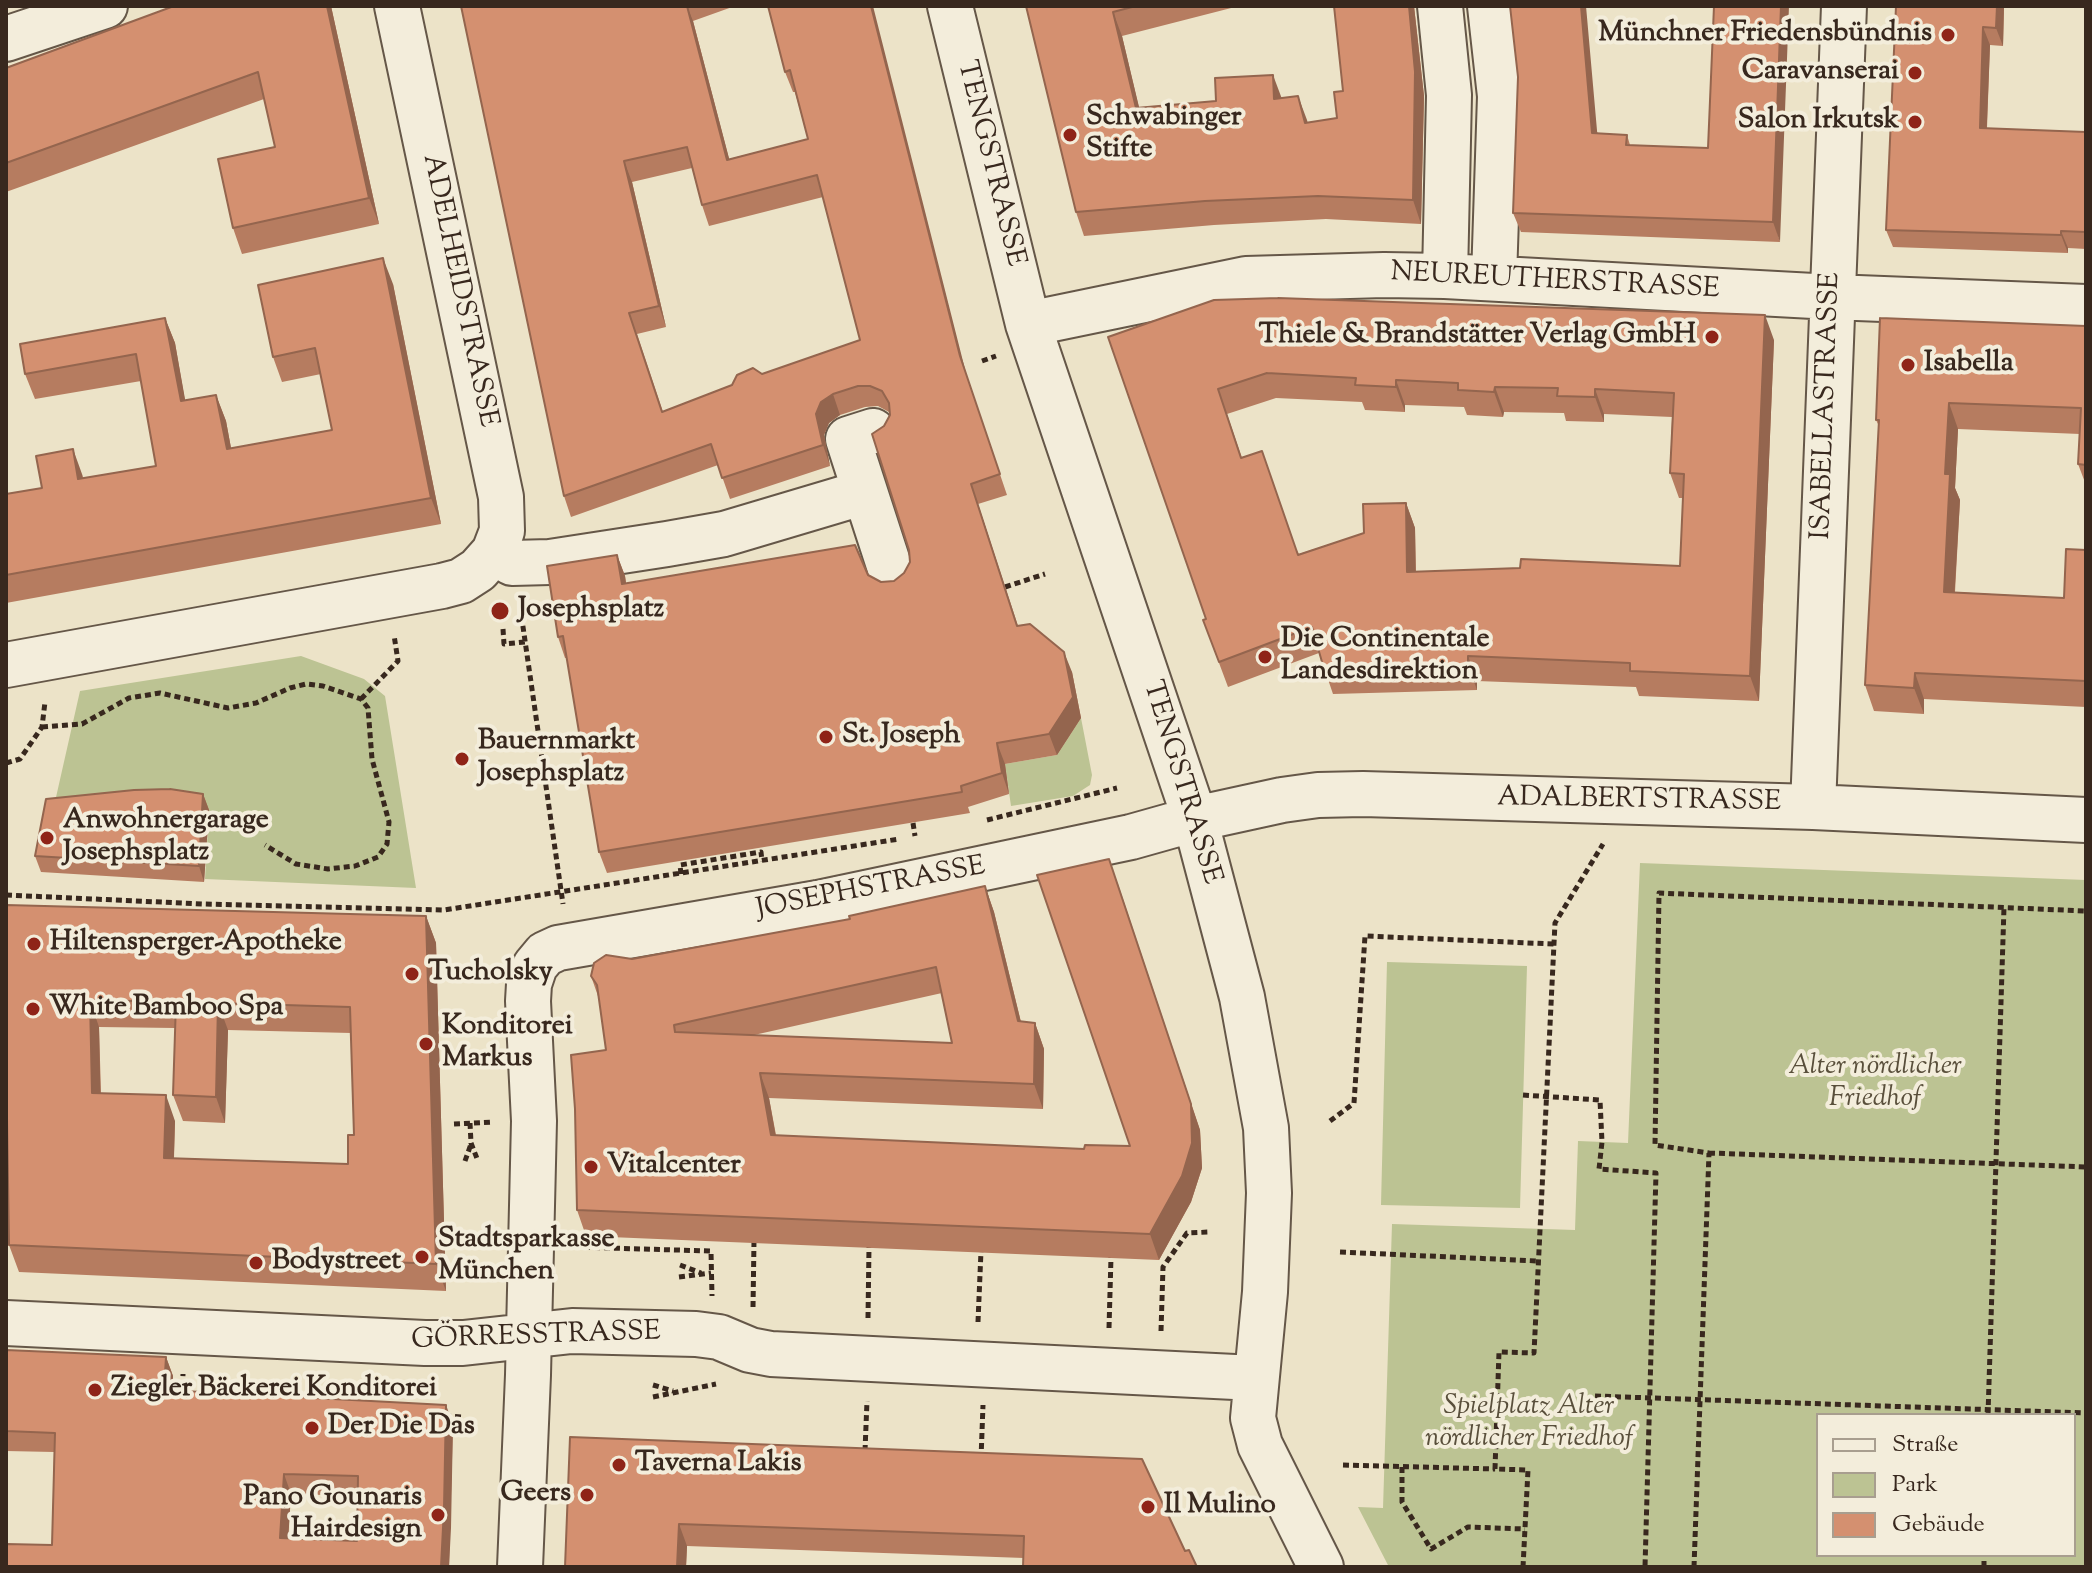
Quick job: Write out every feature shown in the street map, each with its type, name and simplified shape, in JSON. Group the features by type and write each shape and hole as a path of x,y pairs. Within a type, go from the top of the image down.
{"street":[{"path":"6,39 105,6"},
{"name":"ADELHEIDSTRASSE","path":"397,6 501,497 502,531 495,562"},
{"name":"TENGSTRASSE","path":"950,6 1028,324 1195,819 1242,997 1266,1128 1269,1193 1265,1292 1253,1418 1260,1445 1321,1567"},
{"path":"1440,6 1449,95 1445,276"},
{"path":"1490,6 1500,96 1494,278"},
{"name":"ISABELLASTRASSE","path":"1813,807 1844,6"},
{"name":"NEUREUTHERSTRASSE","path":"1028,324 1246,279 1445,276 2086,307"},
{"path":"873,431 848,439 893,578"},
{"path":"6,665 442,586 461,581 495,562 550,562 724,534 865,492"},
{"name":"ADALBERTSTRASSE","path":"1195,819 1318,795 1363,794 1813,807 2086,820"},
{"name":"JOSEPHSTRASSE","path":"529,1335 534,1121 528,1001 535,966 545,954 566,945 818,903 1131,837 1195,819"},
{"name":"GÖRRESSTRASSE","path":"6,1323 425,1343 463,1343 572,1331 696,1334 719,1337 750,1350 771,1354 1255,1378"},
{"path":"520,1567 529,1335"}],"path":[{"path":"495,562 525,642 562,894"},
{"path":"1005,587 1045,574"},
{"path":"361,699 398,661 392,623"},
{"path":"503,629 504,644 525,642"},
{"path":"42,727 82,724 129,698 160,693 228,708 256,703 306,684 323,686 361,699 368,708 372,759 389,822 387,844 378,857 355,866 328,869 296,864 265,845"},
{"path":"6,763 20,759 42,727 46,700"},
{"path":"986,820 1117,788"},
{"path":"1495,1469 1499,1352 1534,1353 1555,923 1629,802"},
{"path":"913,823 915,836 929,833"},
{"path":"6,895 444,910 899,839"},
{"path":"681,874 680,865 726,855 761,852 762,861"},
{"path":"2086,911 1659,893 1655,1145 1709,1153 2086,1167"},
{"path":"1988,1412 2004,907"},
{"path":"1330,1121 1354,1103 1365,936 1554,944"},
{"path":"1523,1095 1600,1100 1602,1142 1599,1169 1656,1173 1645,1567"},
{"path":"470,1123 471,1143 478,1161"},
{"path":"465,1161 471,1143"},
{"path":"1694,1567 1709,1153"},
{"path":"573,1232 573,1259"},
{"path":"1161,1332 1163,1267 1187,1233 1210,1232"},
{"path":"753,1312 754,1241"},
{"path":"573,1247 711,1251 713,1305"},
{"path":"868,1319 869,1247"},
{"path":"978,1323 981,1251"},
{"path":"1340,1252 1539,1261"},
{"path":"1109,1330 1111,1257"},
{"path":"680,1265 702,1273"},
{"path":"679,1277 711,1273"},
{"path":"182,1403 184,1369"},
{"path":"328,1411 330,1379"},
{"path":"653,1397 717,1384"},
{"path":"653,1385 674,1392"},
{"path":"329,1387 366,1387 382,1394"},
{"path":"1595,1396 2086,1413"},
{"path":"865,1454 868,1397"},
{"path":"981,1472 983,1403"},
{"path":"432,1415 462,1417"},
{"path":"1343,1465 1528,1470 1523,1567"},
{"path":"1402,1467 1402,1502 1431,1549 1468,1527 1525,1529"}],"green space":[{"path":"301,656 364,679 385,696 416,888 205,879 209,810 52,815 80,691"},
{"path":"1081,718 1092,775 1090,785 1073,796 1011,806 1005,764 1057,755"},
{"name":"Alter nördlicher Friedhof","path":"1640,863 2086,880 2086,1567 1389,1567 1358,1507 1383,1508 1392,1224 1575,1230 1578,1141 1628,1143"},
{"path":"1387,962 1527,966 1520,1208 1381,1205"}],"building":[{"path":"174,6 327,6 369,198 233,228 218,159 275,147 258,72 6,163 6,68"},
{"path":"461,6 687,6 727,160 808,139 790,70 785,72 768,6 871,6 960,356 1000,474 971,484 1017,626 1030,624 1064,652 1073,697 1049,734 997,743 1002,773 961,786 962,792 599,852 563,636 558,637 547,566 617,555 622,584 855,545 868,575 881,582 894,581 904,573 910,562 909,550 872,434 884,426 890,415 889,403 882,391 870,386 858,386 833,394 821,402 816,414 823,445 722,478 711,444 564,496","holes":["687,147 702,205 817,175 860,340 762,374 753,368 737,375 732,385 662,412 629,313 659,306 624,161"]},
{"path":"1026,6 1136,6 1113,12 1136,108 1216,101 1215,78 1273,75 1274,99 1298,96 1305,123 1337,118 1334,92 1343,91 1334,6 1409,6 1415,72 1413,200 1318,196 1205,201 1076,212"},
{"path":"1510,6 1581,6 1592,133 1627,135 1626,145 1708,148 1714,6 1781,6 1773,222 1513,213 1518,77"},
{"path":"1896,6 1997,6 1996,28 1983,27 1980,128 2086,132 2086,232 2061,231 2061,235 1886,230"},
{"path":"383,258 431,498 6,575 6,494 42,488 36,456 73,449 78,479 156,466 136,354 25,374 20,344 165,318 181,401 216,395 227,449 332,430 315,348 273,357 258,285"},
{"path":"1278,298 1765,315 1750,676 1630,671 1630,663 1468,656 1468,665 1324,669 1312,627 1219,662 1108,337 1214,300","holes":["1267,373 1356,378 1355,385 1396,387 1396,380 1458,383 1458,390 1494,392 1495,387 1558,388 1557,396 1595,397 1595,389 1674,393 1670,473 1684,474 1680,566 1521,559 1520,568 1407,572 1406,503 1363,504 1364,533 1298,555 1262,451 1241,458 1218,389"]},
{"path":"1880,318 2086,326 2086,465 2078,464 2081,408 1949,403 1945,474 1950,474 1944,592 2064,598 2066,549 2086,550 2086,681 1915,673 1914,688 1865,685 1879,420 1876,420"},
{"path":"170,789 203,794 199,866 35,856 46,799"},
{"path":"1109,859 1191,1104 1192,1143 1182,1176 1150,1234 577,1210 571,1055 606,1050 597,985 591,976 594,963 606,955 632,959 850,919 849,916 985,886 1018,1021 1035,1023 1034,1084 760,1073 771,1135 1084,1149 1085,1145 1130,1146 1037,875","holes":["936,967 952,1043 675,1032 674,1025"]},
{"path":"6,905 426,916 436,1264 9,1245","holes":["90,1000 176,1002 173,1095 216,1097 218,1003 350,1007 354,1135 348,1135 348,1164 164,1158 166,1095 92,1093"]},
{"path":"6,1350 166,1357 164,1390 446,1405 441,1567 6,1567 6,1544 52,1545 55,1433 6,1431","holes":["284,1474 358,1476 357,1541 280,1538"]},
{"path":"570,1437 1142,1459 1185,1551 1189,1550 1197,1567 1023,1567 1024,1536 679,1524 677,1567 565,1567"}],"place":[{"name":"Münchner Friedensbündnis","path":"1948,35"},
{"name":"Caravanserai","path":"1915,73"},
{"name":"Salon Irkutsk","path":"1915,122"},
{"name":"Schwabinger Stifte","path":"1070,135"},
{"name":"Thiele & Brandstätter Verlag GmbH","path":"1712,337"},
{"name":"Isabella","path":"1908,365"},
{"name":"Josephsplatz","path":"500,611"},
{"name":"Die Continentale Landesdirektion","path":"1265,657"},
{"name":"St. Joseph","path":"826,737"},
{"name":"Bauernmarkt Josephsplatz","path":"462,759"},
{"name":"Anwohnergarage Josephsplatz","path":"47,838"},
{"name":"Hiltensperger-Apotheke","path":"34,944"},
{"name":"Tucholsky","path":"412,974"},
{"name":"White Bamboo Spa","path":"33,1009"},
{"name":"Konditorei Markus","path":"426,1044"},
{"name":"Vitalcenter","path":"591,1167"},
{"name":"Stadtsparkasse München","path":"422,1257"},
{"name":"Bodystreet","path":"256,1263"},
{"name":"Ziegler Bäckerei Konditorei","path":"95,1390"},
{"name":"Der Die Das","path":"312,1428"},
{"name":"Taverna Lakis","path":"619,1465"},
{"name":"Geers","path":"587,1495"},
{"name":"Il Mulino","path":"1148,1507"},
{"name":"Pano Gounaris Hairdesign","path":"438,1515"}],"park label":[{"name":"Spielplatz Alter nördlicher Friedhof","path":"1529,1424"}]}
